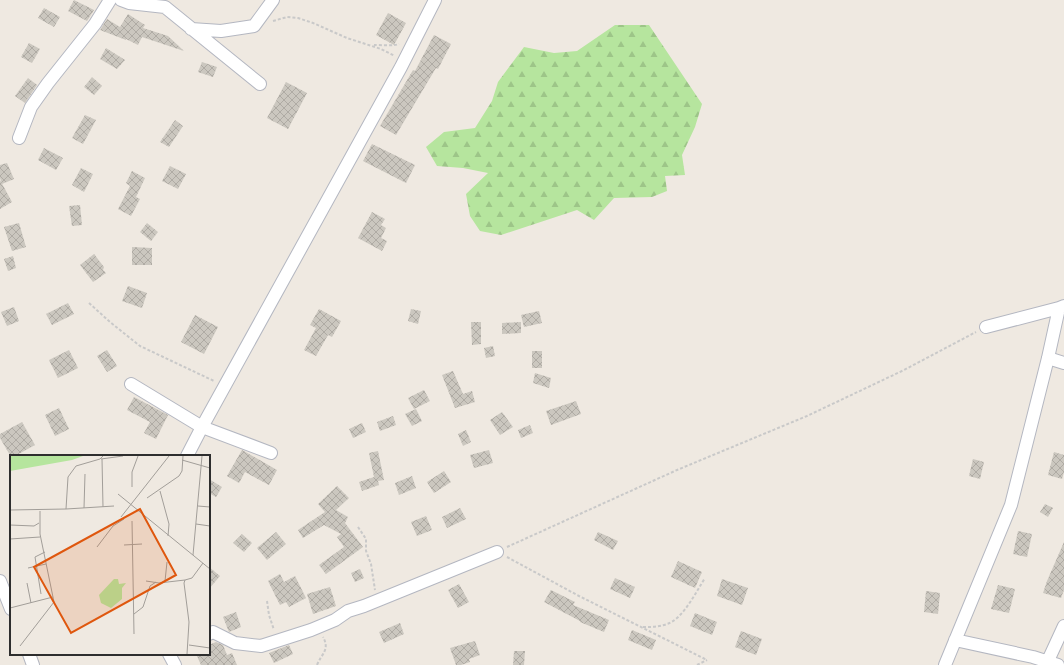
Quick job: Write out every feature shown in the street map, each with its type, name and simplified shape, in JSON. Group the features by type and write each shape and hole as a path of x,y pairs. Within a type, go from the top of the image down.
{"street":[{"path":"19,138 31,107 95,24 110,0"},
{"path":"121,0 129,3 165,7 260,84"},
{"path":"191,29 221,31 254,26 273,0"},
{"path":"188,455 202,426 404,62 435,0"},
{"path":"945,665 1011,505 1061,307 986,326"},
{"path":"1048,358 1064,363"},
{"path":"131,384 202,426 271,453"},
{"path":"210,634 213,632 235,643 261,646 319,627 335,620 348,611 364,606 497,552"},
{"path":"0,581 10,606"},
{"path":"955,640 1033,657 1050,664 1064,626"},
{"path":"29,655 33,665"},
{"path":"170,655 175,665"}],"path":[{"path":"254,26 287,17 298,18 314,23 356,41 372,45 404,62"},
{"path":"372,45 387,44 394,46 400,44 412,47"},
{"path":"89,303 140,346 224,387"},
{"path":"497,552 677,470 807,416 904,370 986,326"},
{"path":"358,527 366,539 366,551 376,593 364,606"},
{"path":"497,552 579,596 707,660 697,665"},
{"path":"641,627 654,627 669,624 680,616 704,578"},
{"path":"267,601 269,616 278,641"},
{"path":"317,665 326,649 327,644 319,627"}],"green space":[{"path":"615,25 649,25 702,104 695,127 682,155 685,175 665,176 667,191 652,197 614,198 594,220 577,210 501,235 480,231 470,216 466,194 488,173 463,168 437,166 426,147 444,132 475,128 492,101 498,82 524,47 554,53 577,51"}],"building":[{"path":"74,0 94,10 87,21 68,11"},
{"path":"44,8 60,17 54,27 38,18"},
{"path":"388,13 406,23 394,45 376,35"},
{"path":"128,14 145,25 143,28 168,36 184,51 142,37 138,45 100,30 107,19 120,27"},
{"path":"434,35 451,44 438,69 436,68 396,135 380,126 413,70 415,71"},
{"path":"29,43 40,49 32,63 21,57"},
{"path":"106,48 125,60 117,69 100,59"},
{"path":"202,62 217,67 213,77 198,72"},
{"path":"92,77 102,86 94,95 84,87"},
{"path":"28,78 37,85 25,103 15,96"},
{"path":"286,82 307,93 288,129 267,118"},
{"path":"85,115 96,120 83,144 72,138"},
{"path":"175,120 183,126 169,147 160,142"},
{"path":"372,144 415,165 406,183 363,161"},
{"path":"44,148 63,158 56,170 38,160"},
{"path":"7,163 14,179 2,184 0,178 0,165"},
{"path":"170,166 186,174 178,189 162,181"},
{"path":"81,168 93,174 84,192 72,185"},
{"path":"132,171 145,178 136,197 140,199 131,216 118,209 130,186 126,183"},
{"path":"0,180 12,202 0,209"},
{"path":"80,205 82,225 72,226 69,206"},
{"path":"372,212 385,219 381,225 386,228 381,238 387,241 382,251 358,238"},
{"path":"19,223 26,247 12,251 4,227"},
{"path":"147,223 158,232 151,241 140,232"},
{"path":"132,247 152,248 152,265 132,265"},
{"path":"94,254 104,267 103,270 106,273 93,282 80,265"},
{"path":"13,256 16,268 8,271 4,259"},
{"path":"128,286 147,293 142,308 122,301"},
{"path":"68,303 74,314 52,325 46,314"},
{"path":"14,307 19,321 7,326 1,312"},
{"path":"319,309 341,321 332,337 328,335 316,356 304,350 316,328 310,325"},
{"path":"411,309 421,311 418,324 408,321"},
{"path":"539,311 542,323 524,327 521,315"},
{"path":"195,315 218,327 204,354 181,342"},
{"path":"471,322 481,322 481,344 472,345"},
{"path":"521,322 521,333 502,334 502,323"},
{"path":"493,346 495,356 486,358 484,348"},
{"path":"69,350 78,368 58,378 49,360"},
{"path":"107,350 117,366 107,372 97,356"},
{"path":"532,351 542,351 542,368 532,368"},
{"path":"453,371 463,394 472,391 475,402 455,408 442,375"},
{"path":"535,373 551,378 549,388 533,383"},
{"path":"424,390 430,401 414,409 408,398"},
{"path":"134,397 168,415 156,439 144,433 150,422 127,410"},
{"path":"576,401 581,414 551,425 546,411"},
{"path":"59,408 69,429 55,436 45,415"},
{"path":"416,409 422,421 412,426 405,414"},
{"path":"502,412 513,427 500,435 490,420"},
{"path":"393,416 396,425 380,431 377,422"},
{"path":"22,422 35,445 17,455 10,455 0,438 0,434"},
{"path":"362,423 366,432 353,438 349,429"},
{"path":"530,425 533,433 521,438 518,430"},
{"path":"466,430 471,442 463,446 458,434"},
{"path":"242,450 277,470 269,485 245,472 239,483 227,476"},
{"path":"489,450 493,463 474,468 470,455"},
{"path":"378,451 384,480 378,481 379,485 362,491 359,482 374,477 369,453"},
{"path":"1054,452 1064,455 1064,472 1062,479 1048,475"},
{"path":"973,459 984,462 980,479 969,476"},
{"path":"444,471 451,482 434,493 427,482"},
{"path":"412,476 416,488 399,495 395,483"},
{"path":"210,480 222,487 216,497 210,494"},
{"path":"337,486 349,498 336,510 348,517 345,523 363,547 326,574 319,565 344,547 337,537 341,534 324,525 303,538 298,530 325,512 318,504"},
{"path":"1045,504 1053,508 1048,517 1040,512"},
{"path":"460,508 466,519 447,528 442,517"},
{"path":"426,516 432,530 417,536 411,522"},
{"path":"1018,531 1032,534 1027,557 1013,554"},
{"path":"276,532 286,544 267,560 257,548"},
{"path":"598,532 618,541 613,550 594,540"},
{"path":"242,534 252,543 244,552 233,543"},
{"path":"1064,542 1064,590 1061,598 1043,593"},
{"path":"678,561 702,572 695,588 671,577"},
{"path":"210,568 220,576 210,588"},
{"path":"360,569 364,578 355,582 351,573"},
{"path":"280,574 284,582 295,576 306,598 289,607 286,602 280,605 268,581"},
{"path":"615,578 635,587 630,598 610,589"},
{"path":"722,579 748,588 742,605 717,596"},
{"path":"459,584 469,602 458,608 448,590"},
{"path":"998,585 1015,589 1009,613 991,609"},
{"path":"330,587 336,606 313,614 307,594"},
{"path":"551,590 575,602 573,605 609,620 604,632 580,622 544,602"},
{"path":"926,591 940,593 938,614 924,612"},
{"path":"236,612 241,627 229,632 223,617"},
{"path":"695,613 717,622 712,635 690,626"},
{"path":"400,623 404,634 384,643 379,632"},
{"path":"632,630 656,640 652,650 628,640"},
{"path":"741,631 762,639 756,655 735,647"},
{"path":"475,641 480,655 469,659 470,662 456,665 450,648"},
{"path":"216,642 223,645 227,655 232,653 237,665 201,665 196,655 210,655 210,645"},
{"path":"289,645 293,654 274,663 269,653"},
{"path":"514,651 525,651 524,665 513,665"}]}
